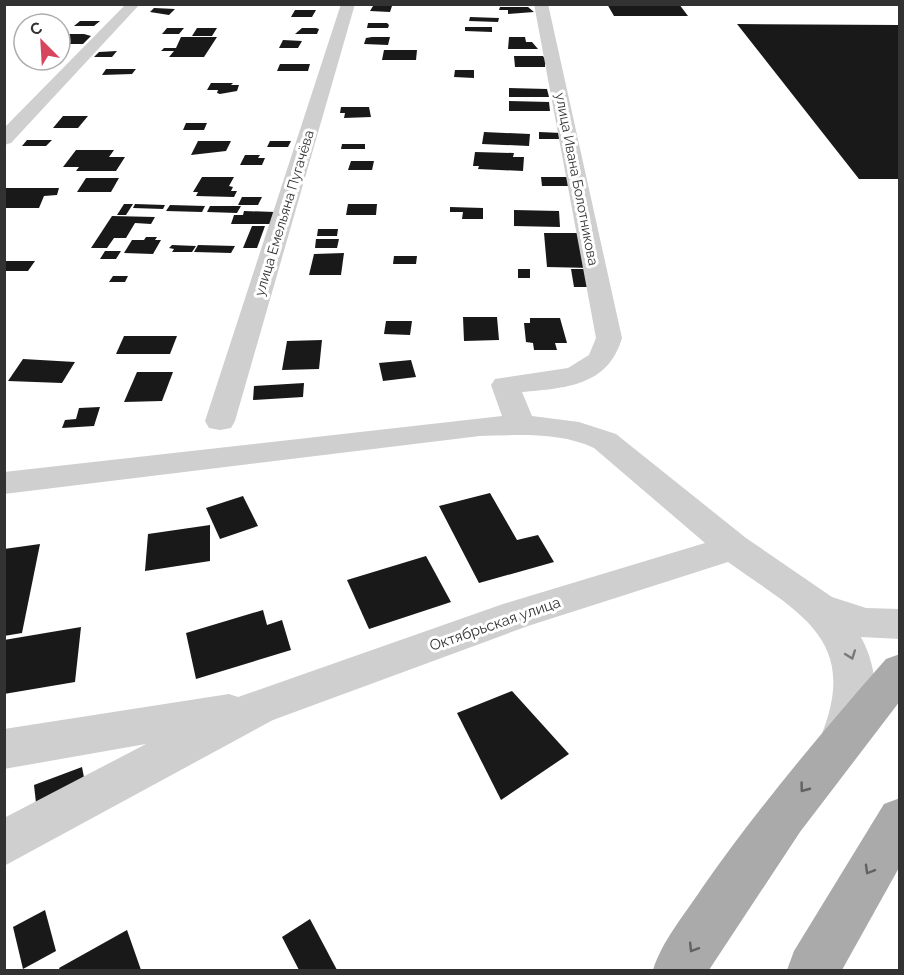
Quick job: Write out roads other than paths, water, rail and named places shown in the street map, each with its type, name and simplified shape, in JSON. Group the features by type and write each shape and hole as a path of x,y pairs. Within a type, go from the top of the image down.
{"main road":[{"path":"679,970 765,840 840,742 900,671"},
{"path":"813,970 900,820"}],"street":[{"path":"4,139 134,4"},
{"name":"улица Емельяна Пугачёва","path":"220,421 348,4"},
{"name":"улица Ивана Болотникова","path":"520,425 506,385 569,377 596,365 604,354 609,338 541,4"},
{"path":"4,483 480,426 520,425 597,436 733,547 819,607 844,618 866,623 900,624"},
{"name":"Октябрьская улица","path":"4,843 258,707 516,615 733,547"},
{"path":"819,607 841,634 854,665 856,695 850,720 840,742"},
{"name":"Октябрьская улица","path":"4,749 258,707"}]}
